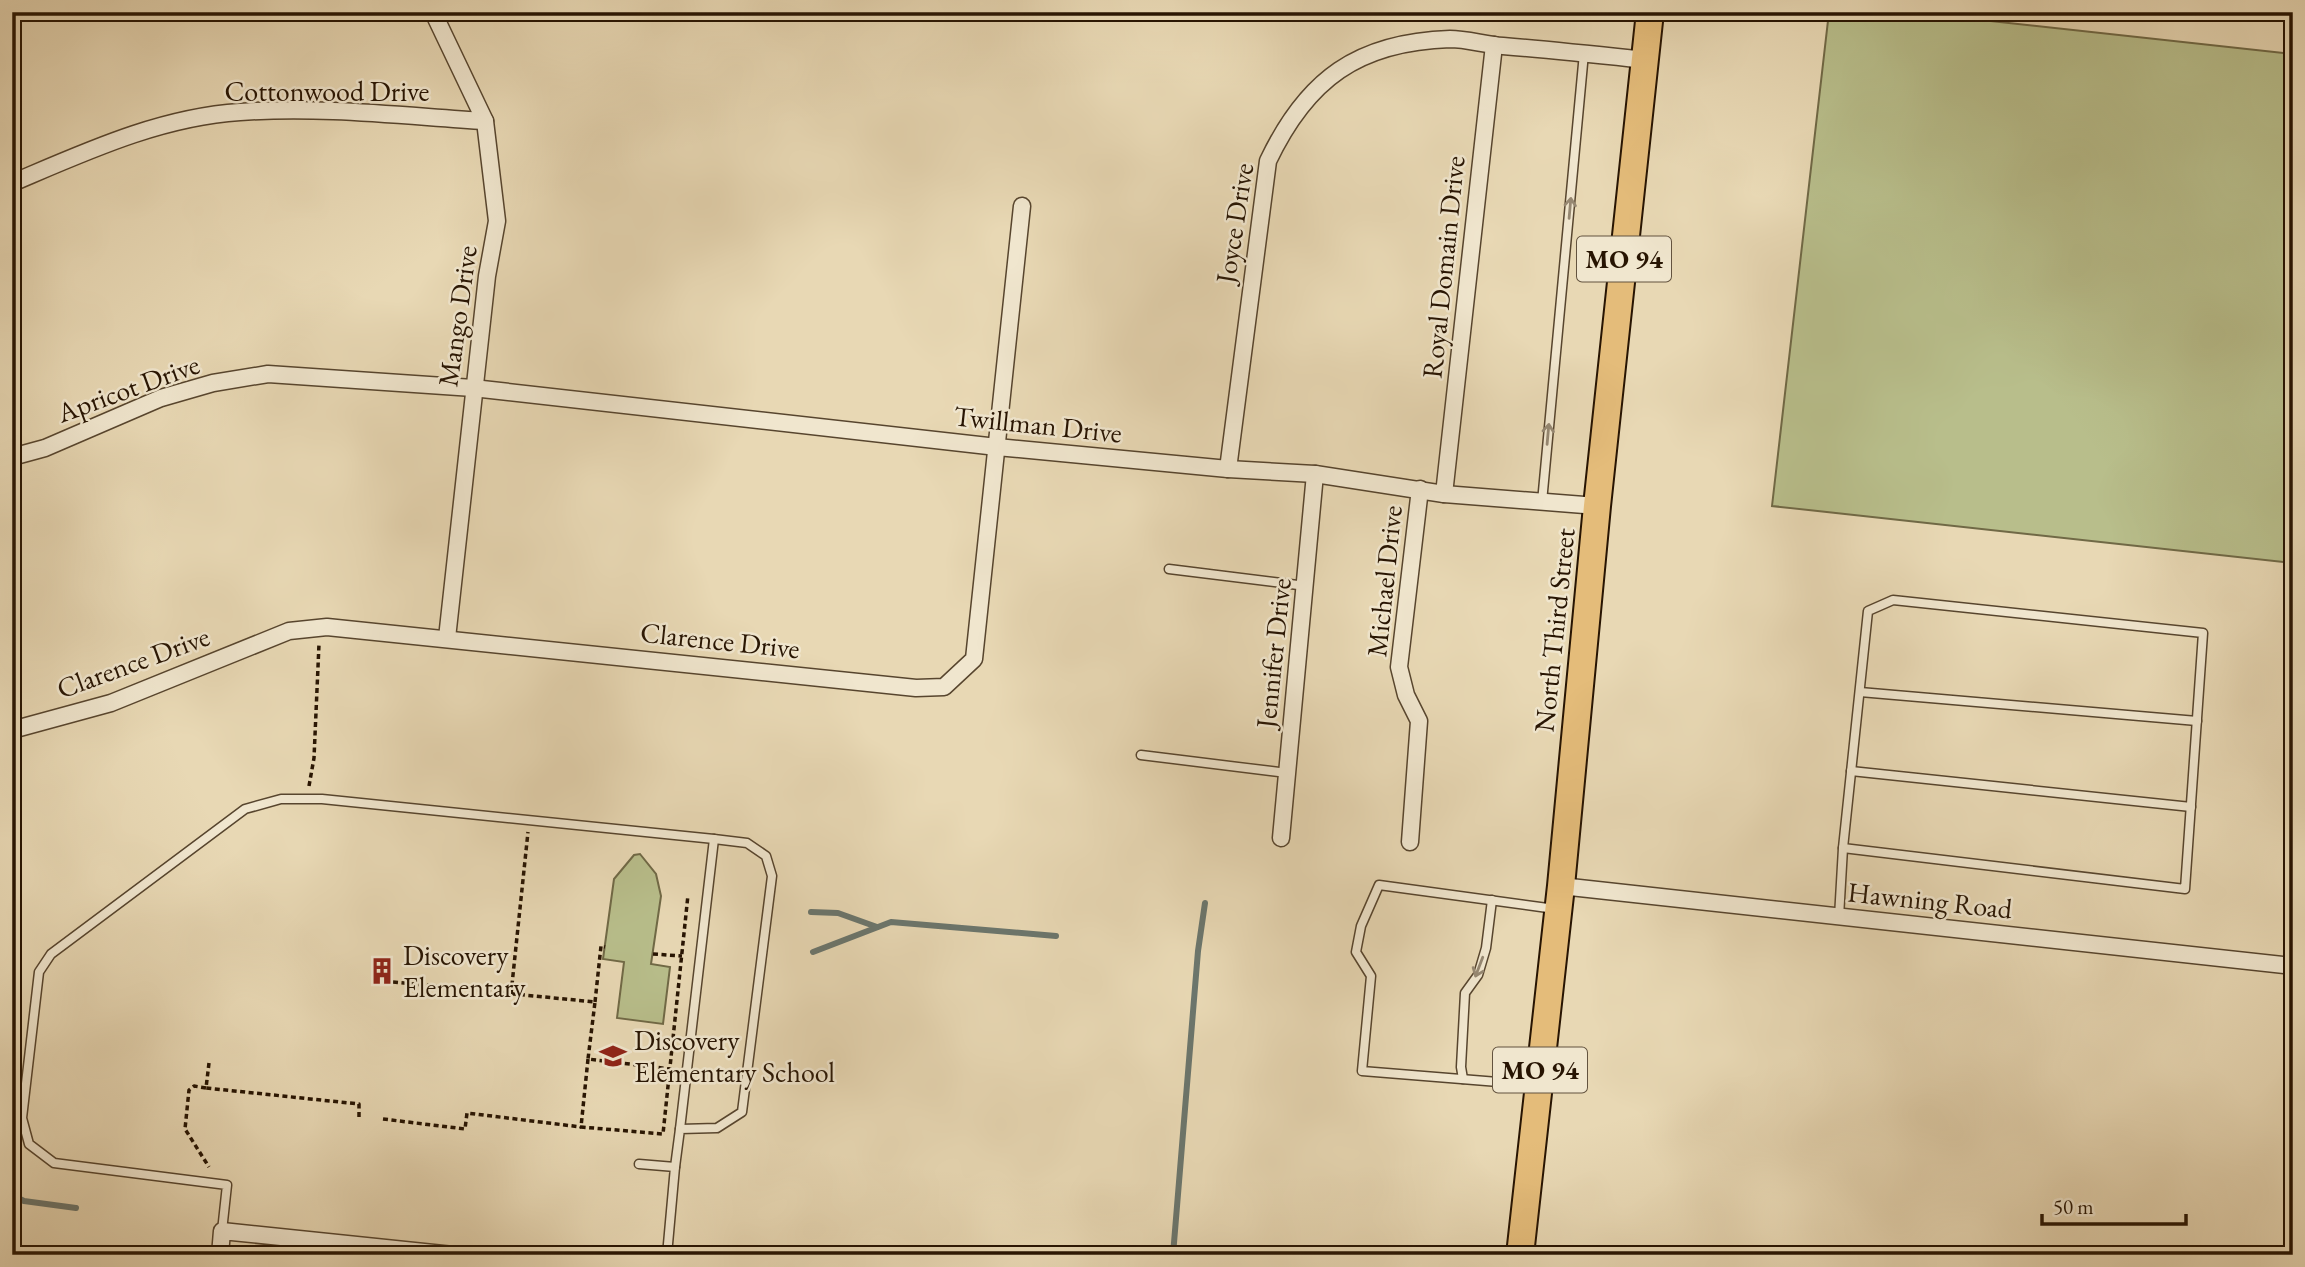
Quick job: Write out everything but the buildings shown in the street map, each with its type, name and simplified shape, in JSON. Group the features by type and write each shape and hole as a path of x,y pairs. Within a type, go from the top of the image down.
{"main road":[{"name":"North Third Street","path":"1520,1255 1650,12"}],"street":[{"name":"Mango Drive","path":"433,12 485,121 497,221 473,388 447,638"},
{"name":"Joyce Drive","path":"1228,469 1268,161 1280,135 1316,88 1335,71 1380,49 1452,39 1646,60"},
{"name":"Royal Domain Drive","path":"1444,494 1494,45"},
{"name":"Cottonwood Drive","path":"12,183 109,142 175,123 239,112 344,113 485,121"},
{"name":"Clarence Drive","path":"12,730 111,703 289,631 320,628 447,638 916,688 944,687 974,659 1022,206"},
{"name":"Apricot Drive","path":"12,457 45,448 160,398 213,383 268,374 473,388"},
{"name":"Twillman Drive","path":"473,388 997,447 1228,469 1315,474 1444,494 1597,506"},
{"name":"Jennifer Drive","path":"1281,838 1315,474"},
{"name":"Michael Drive","path":"1410,842 1419,721 1406,695 1399,667 1420,489"},
{"name":"Hawning Road","path":"1559,898 1839,917 2293,966"},
{"path":"220,1255 222,1231 453,1255"}],"lane":[{"path":"1542,502 1584,53"},
{"path":"1169,569 1306,586"},
{"path":"1839,917 1843,848 1868,611 1893,600 2203,633 2185,889 1843,848"},
{"path":"1860,692 2197,721"},
{"path":"1141,755 1287,773"},
{"path":"1852,771 2191,807"},
{"path":"222,1231 227,1185 54,1163 29,1144 22,1118 39,972 51,954 245,809 281,799 323,799 714,839 747,843 766,856 772,876 743,1112 717,1128 680,1129"},
{"path":"667,1255 714,839"},
{"path":"1539,1085 1362,1071 1371,976 1356,952 1361,926 1379,886 1492,900 1559,898"},
{"path":"1463,1079 1461,1058 1465,993 1478,975 1486,948 1492,900"},
{"path":"639,1164 675,1167"}],"path":[{"path":"309,788 314,758 320,628"},
{"path":"511,994 528,831"},
{"path":"383,1119 465,1129 467,1113 663,1134 688,895"},
{"path":"581,1127 601,946 605,947"},
{"path":"653,954 682,956"},
{"path":"393,982 595,1002"},
{"path":"588,1059 670,1069"},
{"path":"206,1088 209,1063"},
{"path":"209,1167 185,1129 189,1090 194,1086 359,1104 359,1117"}],"green space":[{"path":"1829,12 1908,12 2293,54 2293,563 1772,506"},
{"path":"640,854 656,874 661,896 651,964 670,967 663,1024 617,1018 624,962 603,959 614,879 634,855"}],"waterway":[{"path":"1173,1255 1198,951 1205,903"},
{"path":"811,912 838,913 877,927"},
{"path":"813,952 891,922 1056,936"},
{"path":"12,1195 24,1201 76,1208"}],"place":[{"name":"Discovery Elementary","path":"382,971"},
{"name":"Discovery Elementary School","path":"613,1056"}]}
